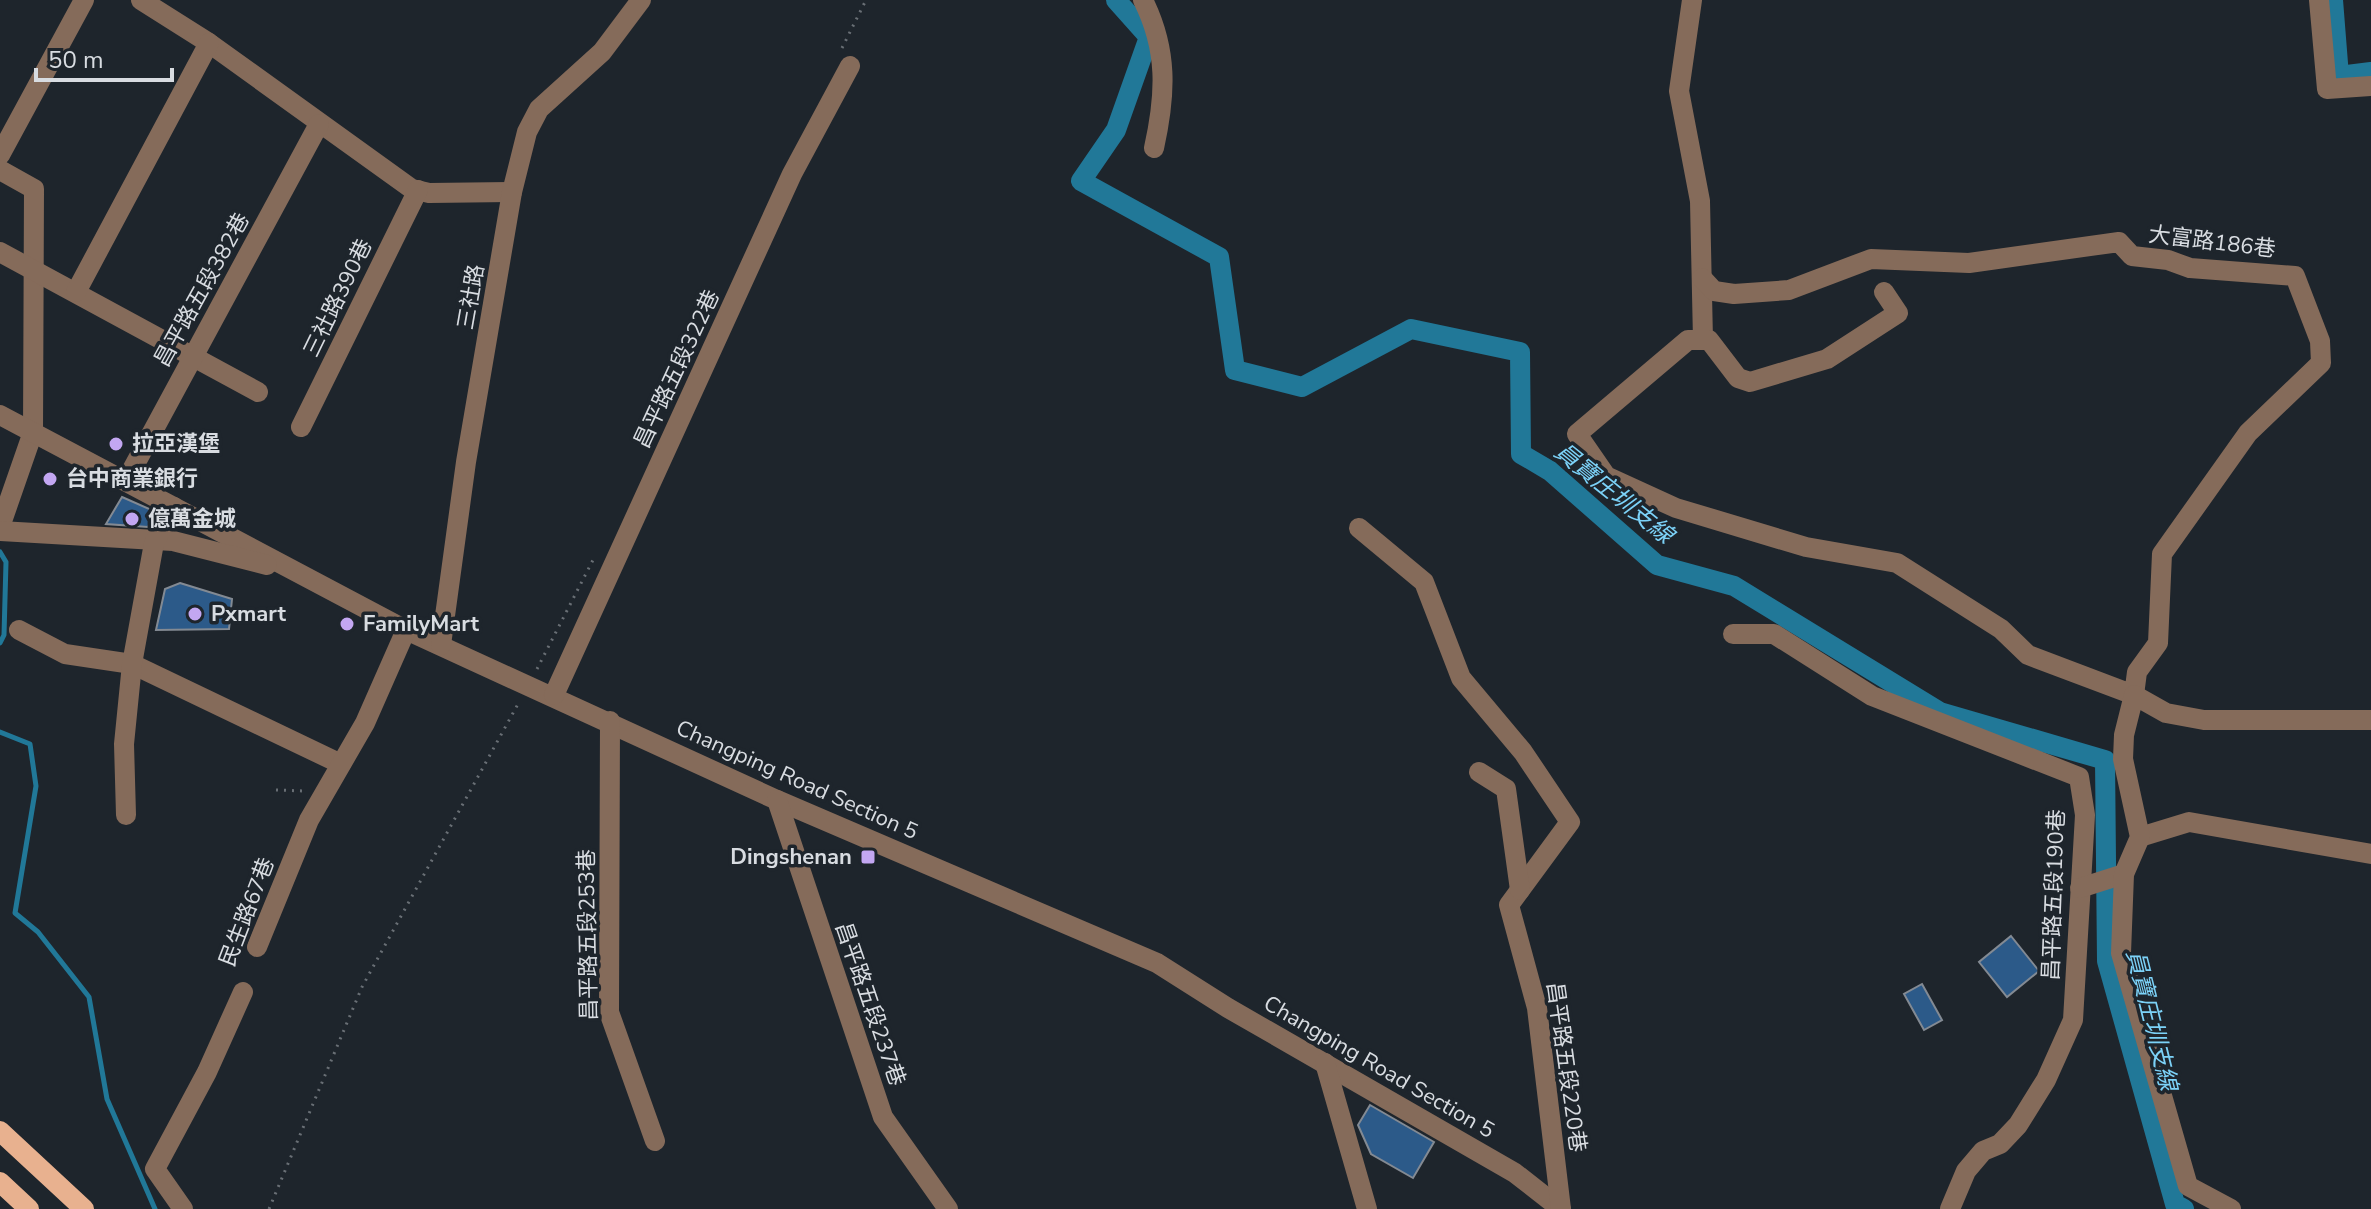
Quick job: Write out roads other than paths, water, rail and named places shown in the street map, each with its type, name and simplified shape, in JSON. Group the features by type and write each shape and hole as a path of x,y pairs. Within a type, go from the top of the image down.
{"main road":[{"path":"0,1131 84,1209"},
{"path":"0,1182 29,1209"}],"street":[{"path":"0,155 84,0"},
{"path":"141,0 209,43 319,124 418,190 512,192"},
{"name":"三社路","path":"441,645 466,462 512,192 527,132 539,109 602,52 641,0"},
{"path":"1143,0 1157,29 1165,100 1154,148"},
{"path":"1692,0 1679,91 1700,201 1703,340"},
{"path":"2319,0 2327,89 2371,86"},
{"path":"76,292 209,43"},
{"name":"昌平路五段322巷","path":"554,695 844,62"},
{"name":"昌平路五段382巷","path":"127,479 319,124"},
{"path":"0,170 34,189 33,432 0,529 154,543 173,541 298,573"},
{"name":"三社路390巷","path":"301,427 418,190"},
{"name":"大富路186巷","path":"1702,278 1714,291 1761,293 1816,282 1871,259 1969,263 2119,242 2132,256 2168,260 2190,268 2295,276 2320,341 2321,363 2248,433 2162,554 2158,643 2137,672 2124,735 2123,759 2140,837"},
{"path":"0,252 258,392"},
{"path":"1884,292 1898,313 1827,359 1750,382 1738,378 1709,340 1688,340 1577,434 1606,476 1676,508 1777,539 1897,563 2001,629 2028,655 2134,695 2166,713 2204,720 2371,720"},
{"name":"Changping Road Section 5","path":"0,415 127,479 406,630 554,695 777,800 1157,963 1515,1173 1561,1209"},
{"path":"126,815 124,744 132,664 154,543 174,507"},
{"name":"昌平路五段220巷","path":"1359,528 1424,582 1461,678 1523,752 1570,822 1509,905 1537,1008 1561,1209"},
{"path":"19,630 65,654 132,664 341,764"},
{"name":"民生路67巷","path":"257,947 309,820 365,723 406,630"},
{"name":"昌平路五段190巷","path":"1733,634 1774,634 1872,696 2079,777 2085,815 2073,1020 2046,1080 2018,1125 2000,1144 1983,1151 1966,1171 1950,1209"},
{"name":"昌平路五段253巷","path":"610,721 609,1012 655,1141"},
{"name":"昌平路五段220巷","path":"1479,772 1506,789 1520,890"},
{"name":"昌平路五段237巷","path":"777,800 883,1117 948,1209"},
{"path":"2231,1209 2188,1186 2121,953 2124,874 2140,837 2189,822 2371,854"},
{"path":"2080,888 2124,874"},
{"name":"民生路67巷","path":"183,1209 155,1169 207,1072 243,992"},
{"path":"1325,1063 1367,1209"}],"waterway":[{"name":"員寶庄圳支線","path":"1116,0 1149,37 1116,130 1081,181 1219,257 1235,370 1302,387 1411,329 1520,352 1521,454 1550,471 1657,565 1734,586 1940,712 2105,760 2107,961 2175,1204 2184,1209"},
{"path":"2333,0 2339,76 2371,72"},
{"path":"0,552 6,562 4,635 0,643"},
{"path":"0,732 30,744 36,786 15,913 38,932 89,997 107,1099 155,1209"}],"place":[{"name":"拉亞漢堡","path":"116,444"},
{"name":"台中商業銀行","path":"50,479"},
{"name":"億萬金城","path":"132,519"},
{"name":"Pxmart","path":"195,614"},
{"name":"FamilyMart","path":"347,624"},
{"name":"Dingshenan","path":"868,857"}]}
